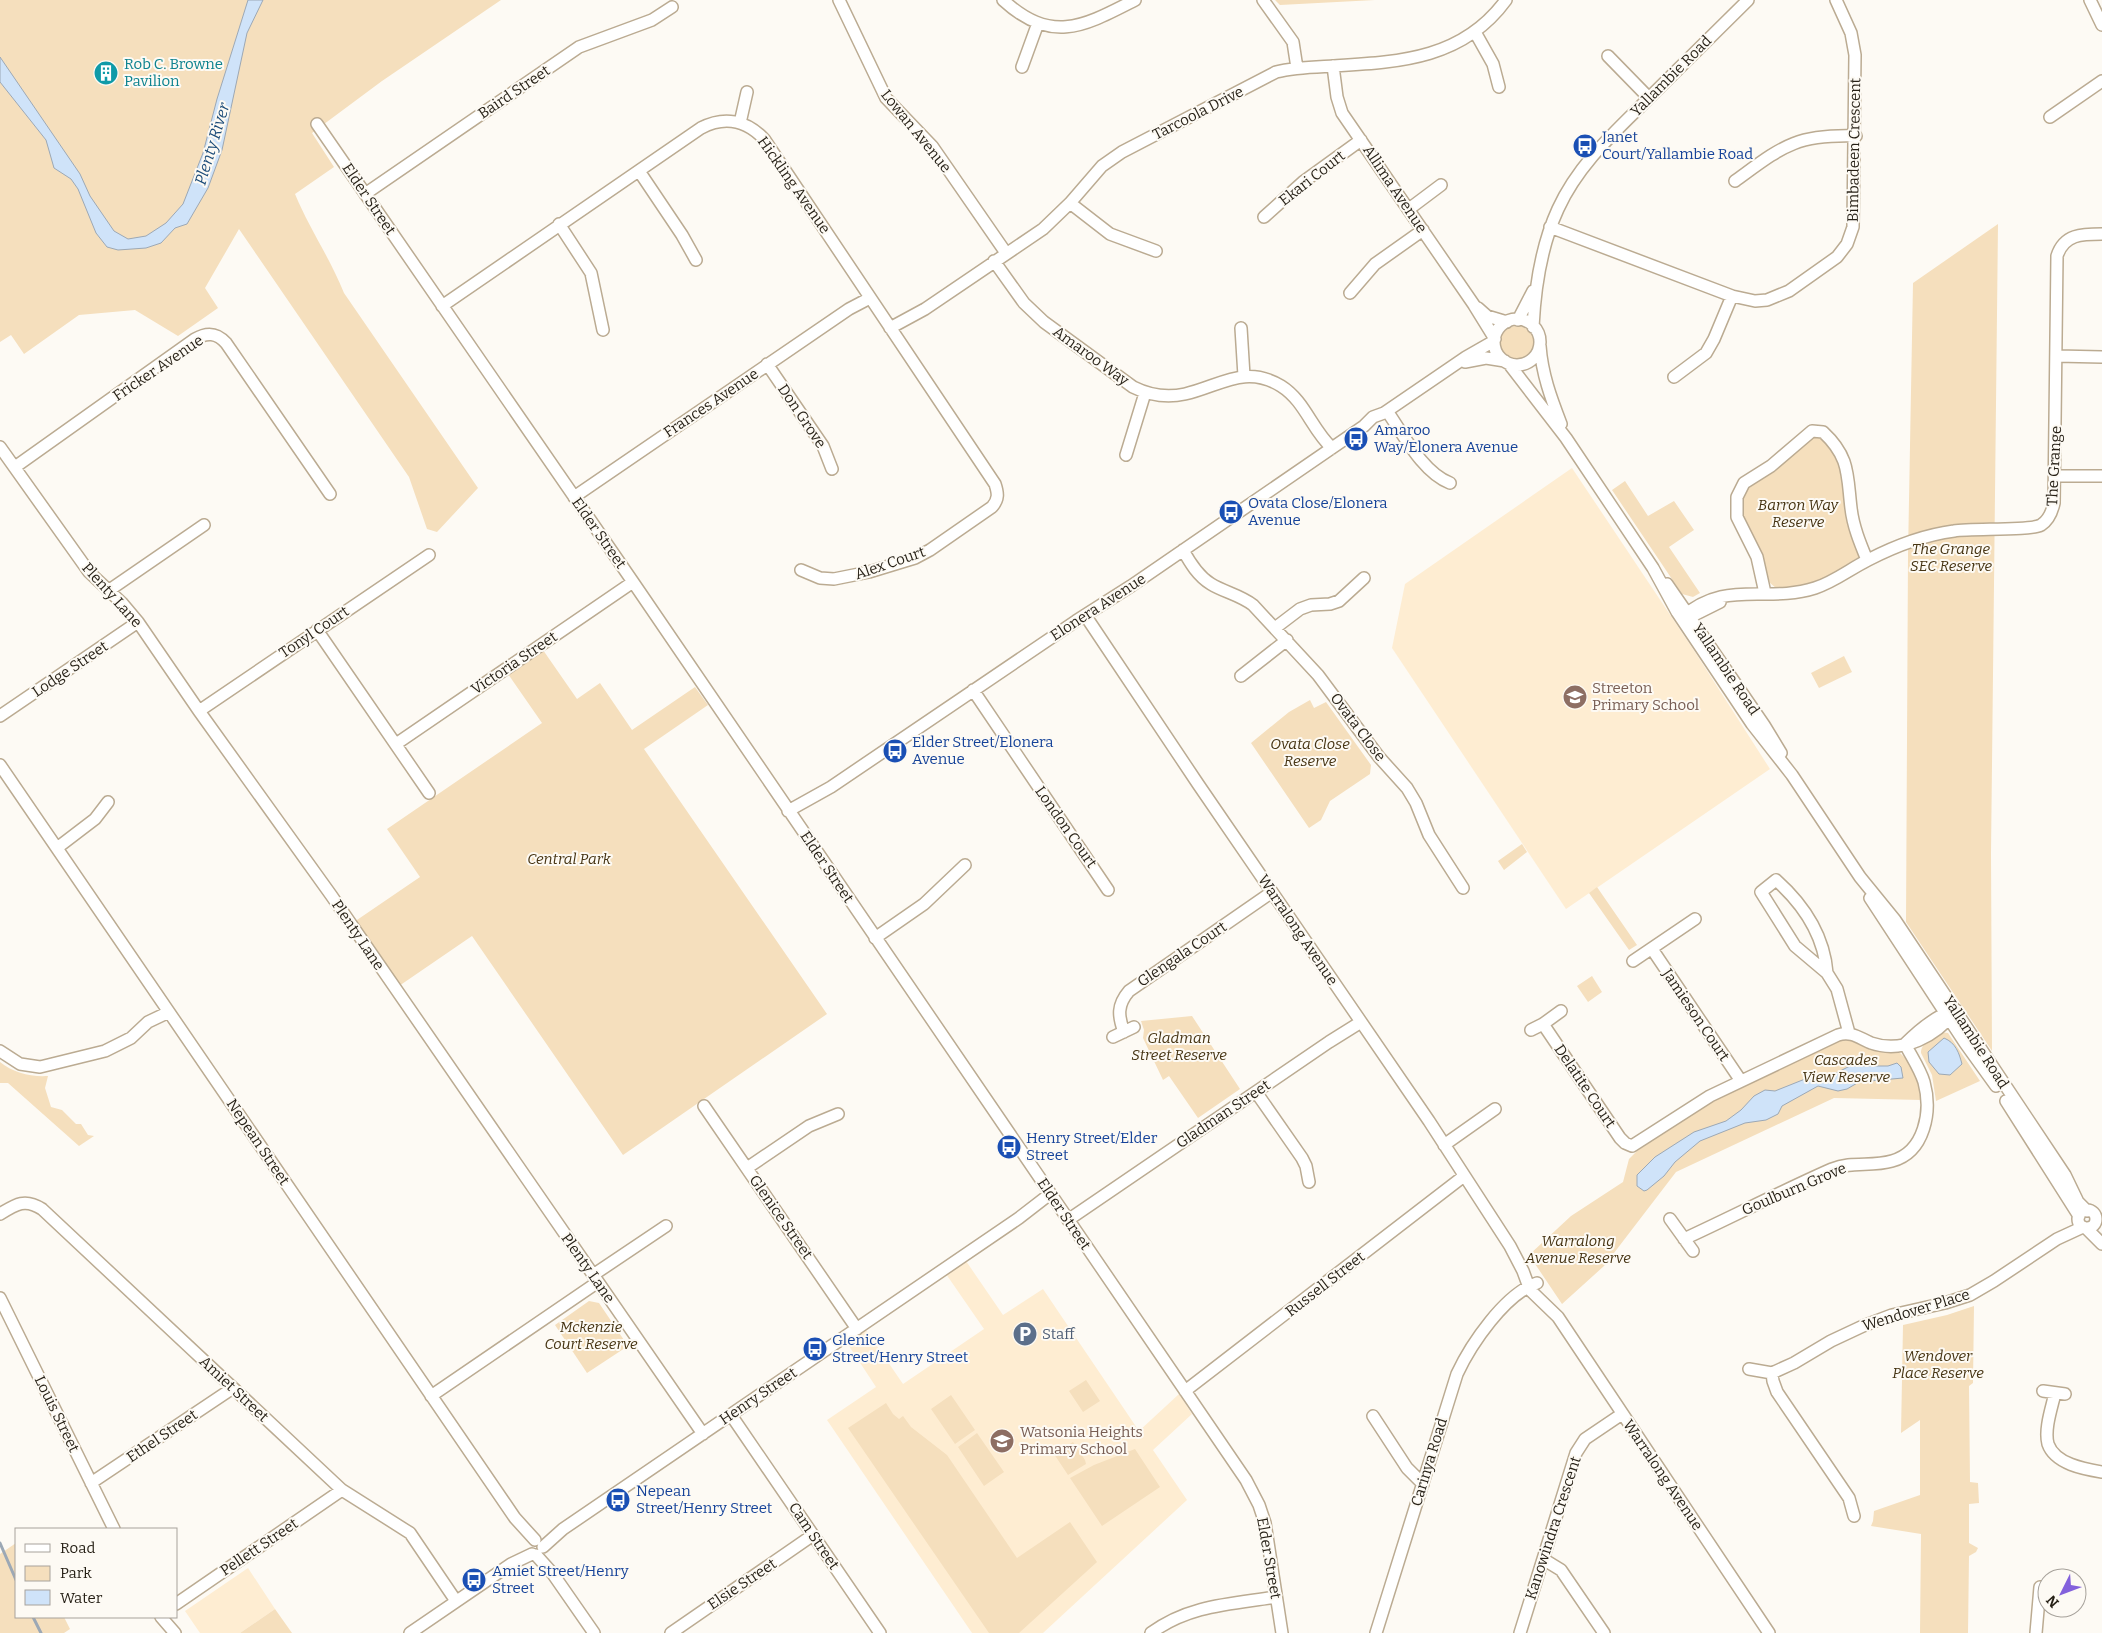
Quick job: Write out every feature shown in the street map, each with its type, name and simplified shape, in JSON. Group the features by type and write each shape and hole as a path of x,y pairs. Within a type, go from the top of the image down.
{"street":[{"name":"Lowan Avenue","path":"839,0 886,98 932,146 1006,254"},
{"path":"1003,0 1024,16 1038,23 1066,27 1089,23 1135,0"},
{"path":"1263,0 1293,42 1297,68"},
{"name":"Tarcoola Drive","path":"893,331 1043,229 1070,203 1102,166 1122,152 1266,77 1285,70 1415,58 1443,50 1475,32 1494,15 1506,0"},
{"name":"Yallambie Road","path":"1533,327 1535,288 1550,227 1568,190 1588,160 1748,0"},
{"name":"Bimbadeen Crescent","path":"1550,227 1732,296 1754,301 1778,297 1837,257 1847,244 1854,227 1856,136 1854,44 1847,21 1836,0"},
{"path":"2090,0 2102,25"},
{"name":"Baird Street","path":"365,194 579,47 646,23 672,6"},
{"path":"1022,67 1038,23"},
{"path":"1475,32 1493,64 1499,87"},
{"path":"1608,56 1648,98"},
{"name":"Allima Avenue","path":"1333,66 1340,108 1474,305 1494,340"},
{"path":"2050,117 2102,81"},
{"path":"740,123 747,92"},
{"name":"Hickling Avenue","path":"442,306 711,123 721,120 740,123 764,139 995,484 998,498 996,503"},
{"name":"Elder Street","path":"317,124 633,582 1246,1480 1259,1505 1268,1538 1282,1633"},
{"path":"1735,181 1772,154 1795,142 1820,136 1856,136"},
{"name":"Ekari Court","path":"1264,217 1303,182 1361,140"},
{"path":"639,171 682,235 696,260"},
{"path":"1408,209 1441,185"},
{"path":"1070,203 1110,234 1156,251"},
{"path":"560,224 591,273 603,330"},
{"path":"1350,293 1375,264 1423,230"},
{"name":"The Grange","path":"1687,616 1733,595 1790,593 1827,584 1867,560 1893,548 1936,534 1977,528 2027,528 2040,525 2050,516 2053,510 2056,476 2056,356 2059,251 2065,241 2077,235 2102,234"},
{"name":"Amaroo Way","path":"994,261 1024,303 1044,322 1119,378 1145,393 1158,395 1184,394 1232,378 1244,376 1271,381 1288,392 1303,408 1332,448"},
{"name":"Yallambie Road","path":"1513,321 1535,288"},
{"name":"Frances Avenue","path":"574,497 869,295"},
{"path":"1674,377 1706,352 1714,339 1732,296"},
{"name":"Allima Avenue","path":"1474,305 1487,316 1513,321"},
{"path":"1513,321 1533,327 1538,332 1540,346 1538,352 1528,362 1516,365 1507,362 1497,353 1494,340 1497,332 1513,321"},
{"path":"1242,328 1244,376"},
{"name":"Fricker Avenue","path":"14,467 195,339 210,334 216,335 226,343 330,494"},
{"name":"Elonera Avenue","path":"791,815 973,690 1183,550 1364,426 1373,417 1386,412 1494,340"},
{"name":"Yallambie Road","path":"1540,346 1541,366 1546,385 1566,438"},
{"path":"2056,356 2102,357"},
{"name":"Elonera Avenue","path":"1453,366 1486,358 1507,362"},
{"name":"Yallambie Road","path":"1507,362 1566,438 1687,616 1757,732 1792,775 1860,877 1895,920 1950,1014 2065,1175 2085,1220 2102,1244"},
{"name":"Don Grove","path":"767,364 823,446 832,469"},
{"path":"1126,455 1145,393"},
{"path":"1386,412 1430,471 1442,480 1450,483"},
{"path":"1765,593 1757,557 1737,517 1737,497 1744,483 1771,466 1812,431 1823,432 1835,445 1843,458 1850,480 1853,521 1867,560"},
{"name":"Plenty Lane","path":"0,447 88,572 122,603 138,622 199,711 331,895 703,1434"},
{"path":"2056,476 2102,476"},
{"name":"Alex Court","path":"801,570 820,578 834,579 869,572 915,558 930,550 996,503"},
{"path":"108,591 204,525"},
{"name":"Ovata Close","path":"1183,550 1204,579 1216,587 1244,598 1287,640 1318,675 1380,758 1407,788 1416,803 1429,835 1463,888"},
{"name":"Tonyl Court","path":"199,711 429,554"},
{"path":"1275,628 1305,607 1339,601 1364,578"},
{"name":"Victoria Street","path":"396,744 633,582"},
{"name":"Warralong Avenue","path":"1085,615 1360,1020 1510,1246 1523,1261 1532,1286 1550,1301 1558,1318 1770,1633"},
{"name":"Lodge Street","path":"0,716 138,622"},
{"path":"317,630 429,793"},
{"path":"1241,676 1287,640"},
{"name":"London Court","path":"973,690 1108,890"},
{"name":"Nepean Street","path":"0,765 594,1633"},
{"path":"56,848 95,819 108,802"},
{"path":"875,938 924,904 965,865"},
{"path":"1827,973 1822,945 1813,924 1797,900 1776,880 1761,892 1794,946 1827,973 1837,989 1849,1033"},
{"name":"Glengala Court","path":"1113,1037 1129,1029 1119,1013 1122,1000 1129,992 1272,892"},
{"path":"1633,961 1695,919"},
{"name":"Jamieson Court","path":"1652,949 1741,1081"},
{"path":"1531,1030 1543,1024 1560,1011"},
{"path":"0,1051 20,1064 40,1067 105,1051 131,1038 148,1022 169,1012"},
{"path":"1741,1081 1838,1035 1849,1033 1878,1044 1905,1044 1923,1039 1950,1014"},
{"name":"Gladman Street","path":"1068,1220 1360,1020"},
{"name":"Delatite Court","path":"1543,1024 1620,1138 1629,1146 1640,1142 1702,1100 1741,1081"},
{"name":"Goulburn Grove","path":"1684,1239 1839,1166 1886,1163 1900,1158 1911,1151 1920,1139 1924,1127 1926,1092 1921,1075 1905,1044"},
{"path":"1256,1092 1302,1158 1306,1166 1309,1182"},
{"name":"Glenice Street","path":"704,1106 857,1329"},
{"path":"1444,1145 1495,1109"},
{"path":"747,1168 809,1126 838,1114"},
{"name":"Russell Street","path":"1185,1391 1464,1176"},
{"name":"Henry Street","path":"410,1633 1019,1218 1050,1194"},
{"name":"Amiet Street","path":"0,1214 14,1205 25,1202 42,1209 342,1490 410,1533 456,1601"},
{"path":"1670,1220 1692,1251"},
{"name":"Yallambie Road","path":"2085,1220 2102,1235"},
{"name":"Wendover Place","path":"1772,1373 1794,1364 1831,1341 1863,1326 1892,1315 1945,1303 1970,1295 2085,1220"},
{"path":"432,1396 666,1226"},
{"name":"Carinya Road","path":"1376,1633 1452,1389 1463,1362 1480,1335 1508,1304 1532,1286"},
{"name":"Louis Street","path":"0,1298 114,1528"},
{"path":"1749,1369 1772,1373 1777,1392 1849,1498 1854,1516"},
{"name":"Ethel Street","path":"91,1483 233,1388"},
{"path":"2054,1392 2048,1431 2048,1443 2051,1449 2059,1458 2070,1463 2102,1472"},
{"name":"Kanowindra Crescent","path":"1520,1633 1573,1460 1579,1447 1591,1434 1622,1414"},
{"name":"Cam Street","path":"731,1415 880,1633"},
{"path":"1373,1416 1408,1468 1423,1484"},
{"name":"Pellett Street","path":"178,1603 342,1490"},
{"name":"Elsie Street","path":"671,1633 813,1535"},
{"path":"1543,1559 1561,1570 1604,1633"},
{"path":"1151,1633 1174,1618 1200,1608 1276,1597"},
{"path":"162,1618 175,1633"},
{"path":"2036,1633 2037,1618"}],"shaded area":[{"name":"Streeton Primary School","path":"1572,468 1695,652 1770,769 1566,909 1392,648 1405,584"},
{"name":"Watsonia Heights Primary School","path":"966,1261 1003,1315 1043,1289 1139,1431 1179,1394 1192,1414 1153,1450 1187,1500 1043,1633 972,1633 827,1420 876,1387 847,1343 866,1330 903,1384 984,1329 946,1274"},
{"path":"248,1568 275,1609 240,1633 200,1633 185,1611"}],"green space":[{"path":"0,0 501,0 382,81 312,133 334,167 295,194 344,293 478,488 437,532 427,529 409,477 239,229 205,288 218,308 178,336 135,310 79,315 24,354 11,335 0,342"},
{"path":"1275,0 1375,0 1280,5"},
{"name":"The Grange SEC Reserve","path":"1998,224 1991,854 1992,1051 1906,922 1908,555 1913,283"},
{"path":"1517,326 1529,331 1534,343 1529,355 1517,360 1505,355 1500,343 1505,331"},
{"name":"Barron Way Reserve","path":"1811,436 1823,437 1841,464 1859,557 1825,579 1797,587 1776,588 1770,583 1756,541 1741,516 1741,498 1747,487"},
{"path":"1625,481 1648,516 1674,501 1694,530 1669,547 1700,593 1693,597 1682,594 1612,490"},
{"name":"Central Park","path":"543,650 577,699 600,683 632,730 695,687 708,705 644,749 827,1014 623,1155 472,936 399,986 354,922 420,877 387,829 542,723 508,674"},
{"path":"1844,656 1852,672 1819,688 1811,673"},
{"name":"Ovata Close Reserve","path":"1310,700 1314,708 1326,702 1371,765 1370,774 1330,801 1321,820 1309,828 1251,743 1289,712"},
{"path":"1522,844 1527,852 1504,870 1498,861"},
{"path":"1597,887 1637,945 1629,950 1589,893"},
{"path":"1592,976 1602,992 1588,1002 1577,986"},
{"name":"Gladman Street Reserve","path":"1192,1016 1240,1089 1198,1118 1169,1076 1163,1080 1143,1038 1144,1030 1141,1021"},
{"path":"1941,1032 1948,1033 1980,1081 1936,1101 1932,1075 1921,1053 1925,1043"},
{"name":"Cascades View Reserve","path":"1849,1038 1871,1049 1900,1053 1916,1075 1922,1100 1834,1098 1676,1172 1604,1266 1562,1304 1529,1255 1571,1216 1623,1182 1629,1159 1637,1151 1712,1100 1841,1039"},
{"path":"0,1062 22,1074 48,1076 45,1088 51,1107 62,1110 76,1124 81,1124 88,1135 94,1136 79,1146 8,1083 0,1083"},
{"name":"Mckenzie Court Reserve","path":"589,1301 599,1303 628,1346 587,1373 555,1325"},
{"name":"Wendover Place Reserve","path":"1974,1306 1973,1383 1969,1386 1970,1482 1978,1483 1979,1503 1969,1504 1969,1543 1978,1548 1976,1552 1969,1556 1968,1633 1920,1633 1921,1534 1871,1526 1874,1511 1920,1495 1920,1420 1901,1433 1903,1325 1947,1315"},
{"path":"1086,1380 1100,1401 1083,1412 1069,1391"},
{"path":"951,1395 975,1430 955,1444 931,1409"},
{"path":"886,1403 893,1414 899,1419 903,1416 911,1427 947,1455 1017,1558 1070,1522 1097,1562 1019,1633 989,1633 848,1428"},
{"path":"977,1433 1004,1472 984,1486 958,1447"},
{"path":"1073,1442 1086,1464 1068,1475 1054,1454"},
{"path":"1135,1449 1160,1487 1102,1526 1070,1478 1094,1465"},
{"path":"15,1544 15,1618 64,1618 70,1629 64,1633 0,1633 0,1554"},
{"path":"275,1609 292,1633 240,1633"}],"water":[{"name":"Plenty River","path":"248,0 263,0 247,33 222,150 208,188 187,224 175,228 161,243 146,248 118,250 107,247 96,233 78,189 71,179 54,168 46,140 0,82 0,57 80,174 90,196 114,231 128,239 146,236 166,223 183,204 203,153 217,99"},
{"path":"1944,1038 1954,1046 1962,1064 1950,1075 1939,1074 1929,1062 1928,1052"},
{"path":"1897,1063 1901,1067 1903,1078 1859,1082 1847,1089 1838,1091 1818,1086 1782,1106 1778,1114 1766,1120 1745,1123 1700,1141 1675,1162 1664,1176 1647,1190 1644,1191 1637,1186 1637,1175 1655,1157 1694,1132 1726,1121 1741,1110 1754,1096 1765,1090 1775,1091 1805,1079 1822,1080 1850,1066 1888,1066"}],"waterway":[{"path":"0,1543 15,1578"},
{"path":"34,1618 41,1633"}],"place":[{"name":"Rob C. Browne Pavilion","path":"106,73"},
{"name":"Janet Court/Yallambie Road","path":"1585,146"},
{"name":"Amaroo Way/Elonera Avenue","path":"1356,439"},
{"name":"Ovata Close/Elonera Avenue","path":"1231,512"},
{"name":"Streeton Primary School","path":"1575,697"},
{"name":"Elder Street/Elonera Avenue","path":"895,751"},
{"name":"Henry Street/Elder Street","path":"1009,1147"},
{"name":"Staff","path":"1025,1334"},
{"name":"Glenice Street/Henry Street","path":"815,1349"},
{"name":"Watsonia Heights Primary School","path":"1002,1441"},
{"name":"Nepean Street/Henry Street","path":"618,1500"},
{"name":"Amiet Street/Henry Street","path":"474,1580"}],"park label":[{"name":"Warralong Avenue Reserve","path":"1578,1250"}]}
